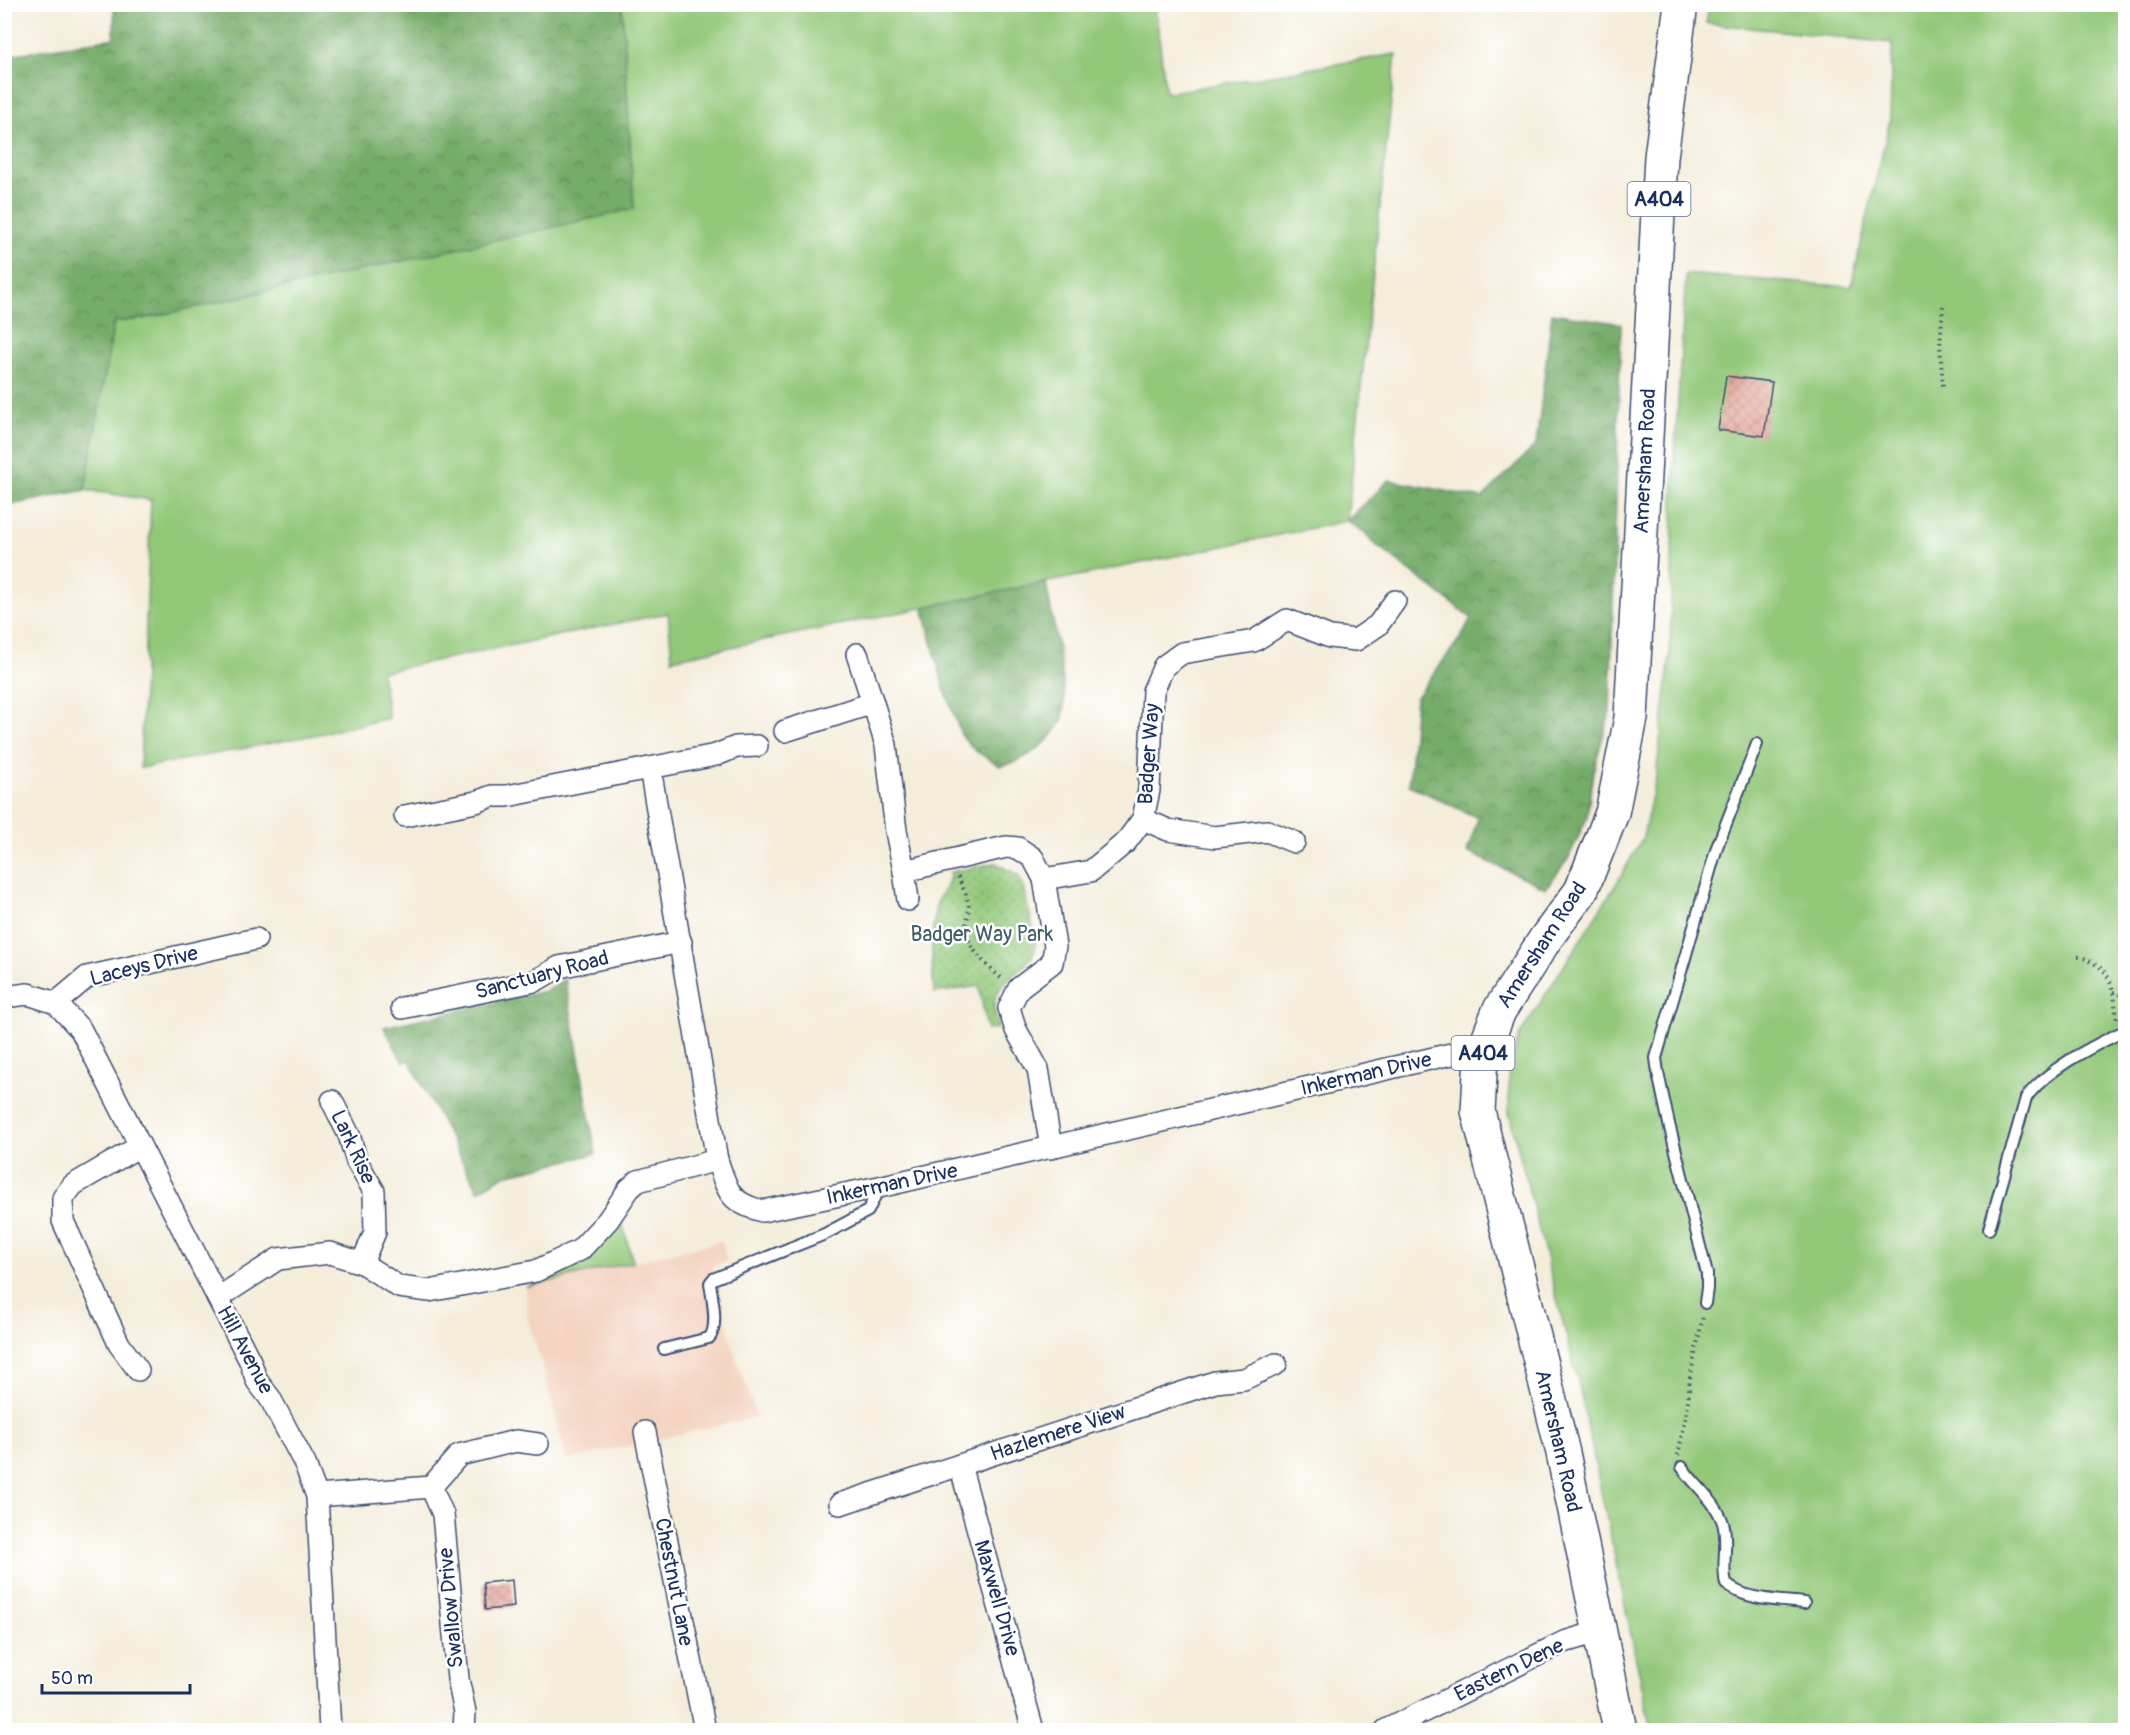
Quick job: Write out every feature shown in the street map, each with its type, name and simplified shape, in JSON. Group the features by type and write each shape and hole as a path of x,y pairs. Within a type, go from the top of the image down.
{"main road":[{"name":"Amersham Road","path":"1620,1731 1563,1453 1478,1111 1481,1057 1499,1011 1546,939 1581,891 1612,813 1631,718 1661,158 1681,4"}],"street":[{"name":"Badger Way","path":"1044,879 1091,871 1126,842 1143,819 1149,790 1153,691 1164,666 1182,653 1254,641 1287,620 1330,637 1356,640 1378,625 1395,601"},
{"path":"857,654 886,745 896,831 908,900"},
{"path":"785,731 873,703"},
{"path":"405,816 476,802 492,796 507,796 716,755 736,747 757,746"},
{"name":"Inkerman Drive","path":"650,768 717,1160 729,1193 744,1206 762,1211 879,1187 1451,1054 1481,1057"},
{"name":"Badger Way","path":"1143,819 1168,830 1215,837 1267,831 1294,842"},
{"path":"904,871 1006,847 1018,848 1033,858 1044,879 1054,946 1052,963 1019,988 1009,1008 1016,1030 1038,1069 1051,1148"},
{"name":"Laceys Drive","path":"56,1003 87,977 256,939"},
{"name":"Sanctuary Road","path":"402,1008 535,981 559,967 681,942"},
{"path":"4,997 28,994 56,1003"},
{"name":"Hill Avenue","path":"56,1003 81,1030 250,1360 257,1381 270,1398 305,1464 317,1496 330,1731"},
{"name":"Lark Rise","path":"332,1101 349,1135 357,1162 374,1191 375,1232 362,1263"},
{"path":"138,1370 119,1344 63,1221 63,1198 73,1185 140,1146"},
{"path":"218,1298 278,1259 330,1253 362,1263 399,1287 429,1291 536,1271 580,1250 608,1220 629,1189 638,1181 717,1160"},
{"name":"Hazlemere View","path":"840,1504 1215,1382 1244,1378 1276,1364"},
{"name":"Chestnut Lane","path":"645,1432 705,1731"},
{"path":"317,1496 431,1487 459,1455 516,1441 538,1444"},
{"name":"Maxwell Drive","path":"960,1465 1033,1731"},
{"name":"Swallow Drive","path":"431,1487 443,1514 458,1679 465,1712 464,1731"},
{"name":"Eastern Dene","path":"1386,1731 1563,1642 1601,1631"}],"lane":[{"path":"1705,1303 1707,1274 1669,1124 1656,1058 1717,847 1757,744"},
{"path":"1989,1229 2026,1098 2032,1089 2098,1043 2120,1033"},
{"path":"664,1348 709,1338 713,1335 710,1283 713,1279 825,1234 868,1211 879,1187"},
{"path":"1683,1467 1706,1494 1723,1524 1726,1584 1755,1597 1804,1603"}],"path":[{"path":"1943,306 1940,345 1943,387"},
{"path":"951,861 967,899 969,909 966,931 970,941 979,957 1003,980 1019,988"},
{"path":"2078,957 2085,957 2106,972 2113,992 2120,1033"},
{"path":"2113,992 2126,996"},
{"path":"1683,1467 1679,1462 1678,1451 1705,1303"}],"shaded area":[{"path":"722,1241 727,1261 712,1267 734,1351 757,1417 566,1460 541,1361 528,1321 526,1287"}],"green space":[{"path":"114,5 622,5 634,209 142,319 114,322 85,490 5,506 5,56 114,38"},
{"path":"622,5 1155,5 1166,93 1396,54 1347,521 672,659 668,613 381,672 389,718 314,735 140,768 151,500 85,490 113,322 142,319 633,209"},
{"path":"1709,5 2125,5 2125,1730 1651,1730 1578,1381 1509,1113 1509,1073 1519,1036 1615,886 1643,837 1656,777 1670,654 1674,464 1686,274 1851,287 1890,120 1892,43 1706,23"},
{"path":"1552,313 1621,324 1610,712 1593,772 1587,818 1568,859 1546,888 1467,852 1478,818 1409,785 1416,697 1461,637 1471,618 1347,521 1389,480 1482,498 1536,445"},
{"path":"1046,582 1062,674 1064,709 1062,720 1051,736 1036,750 1009,764 1000,766 974,750 961,734 943,685 923,607"},
{"name":"Badger Way Park","path":"995,863 1018,875 1022,883 1035,946 1029,961 1002,986 994,1005 998,1028 987,1030 979,986 934,993 932,939 937,902 949,881 950,872"},
{"path":"565,979 596,1154 505,1175 478,1191 409,1060 403,1062 384,1027 546,991"},
{"path":"621,1219 633,1262 526,1287 573,1267 603,1241"}],"building":[{"path":"1726,376 1772,382 1764,436 1718,430"},
{"path":"512,1580 514,1607 485,1610 483,1583"}]}
